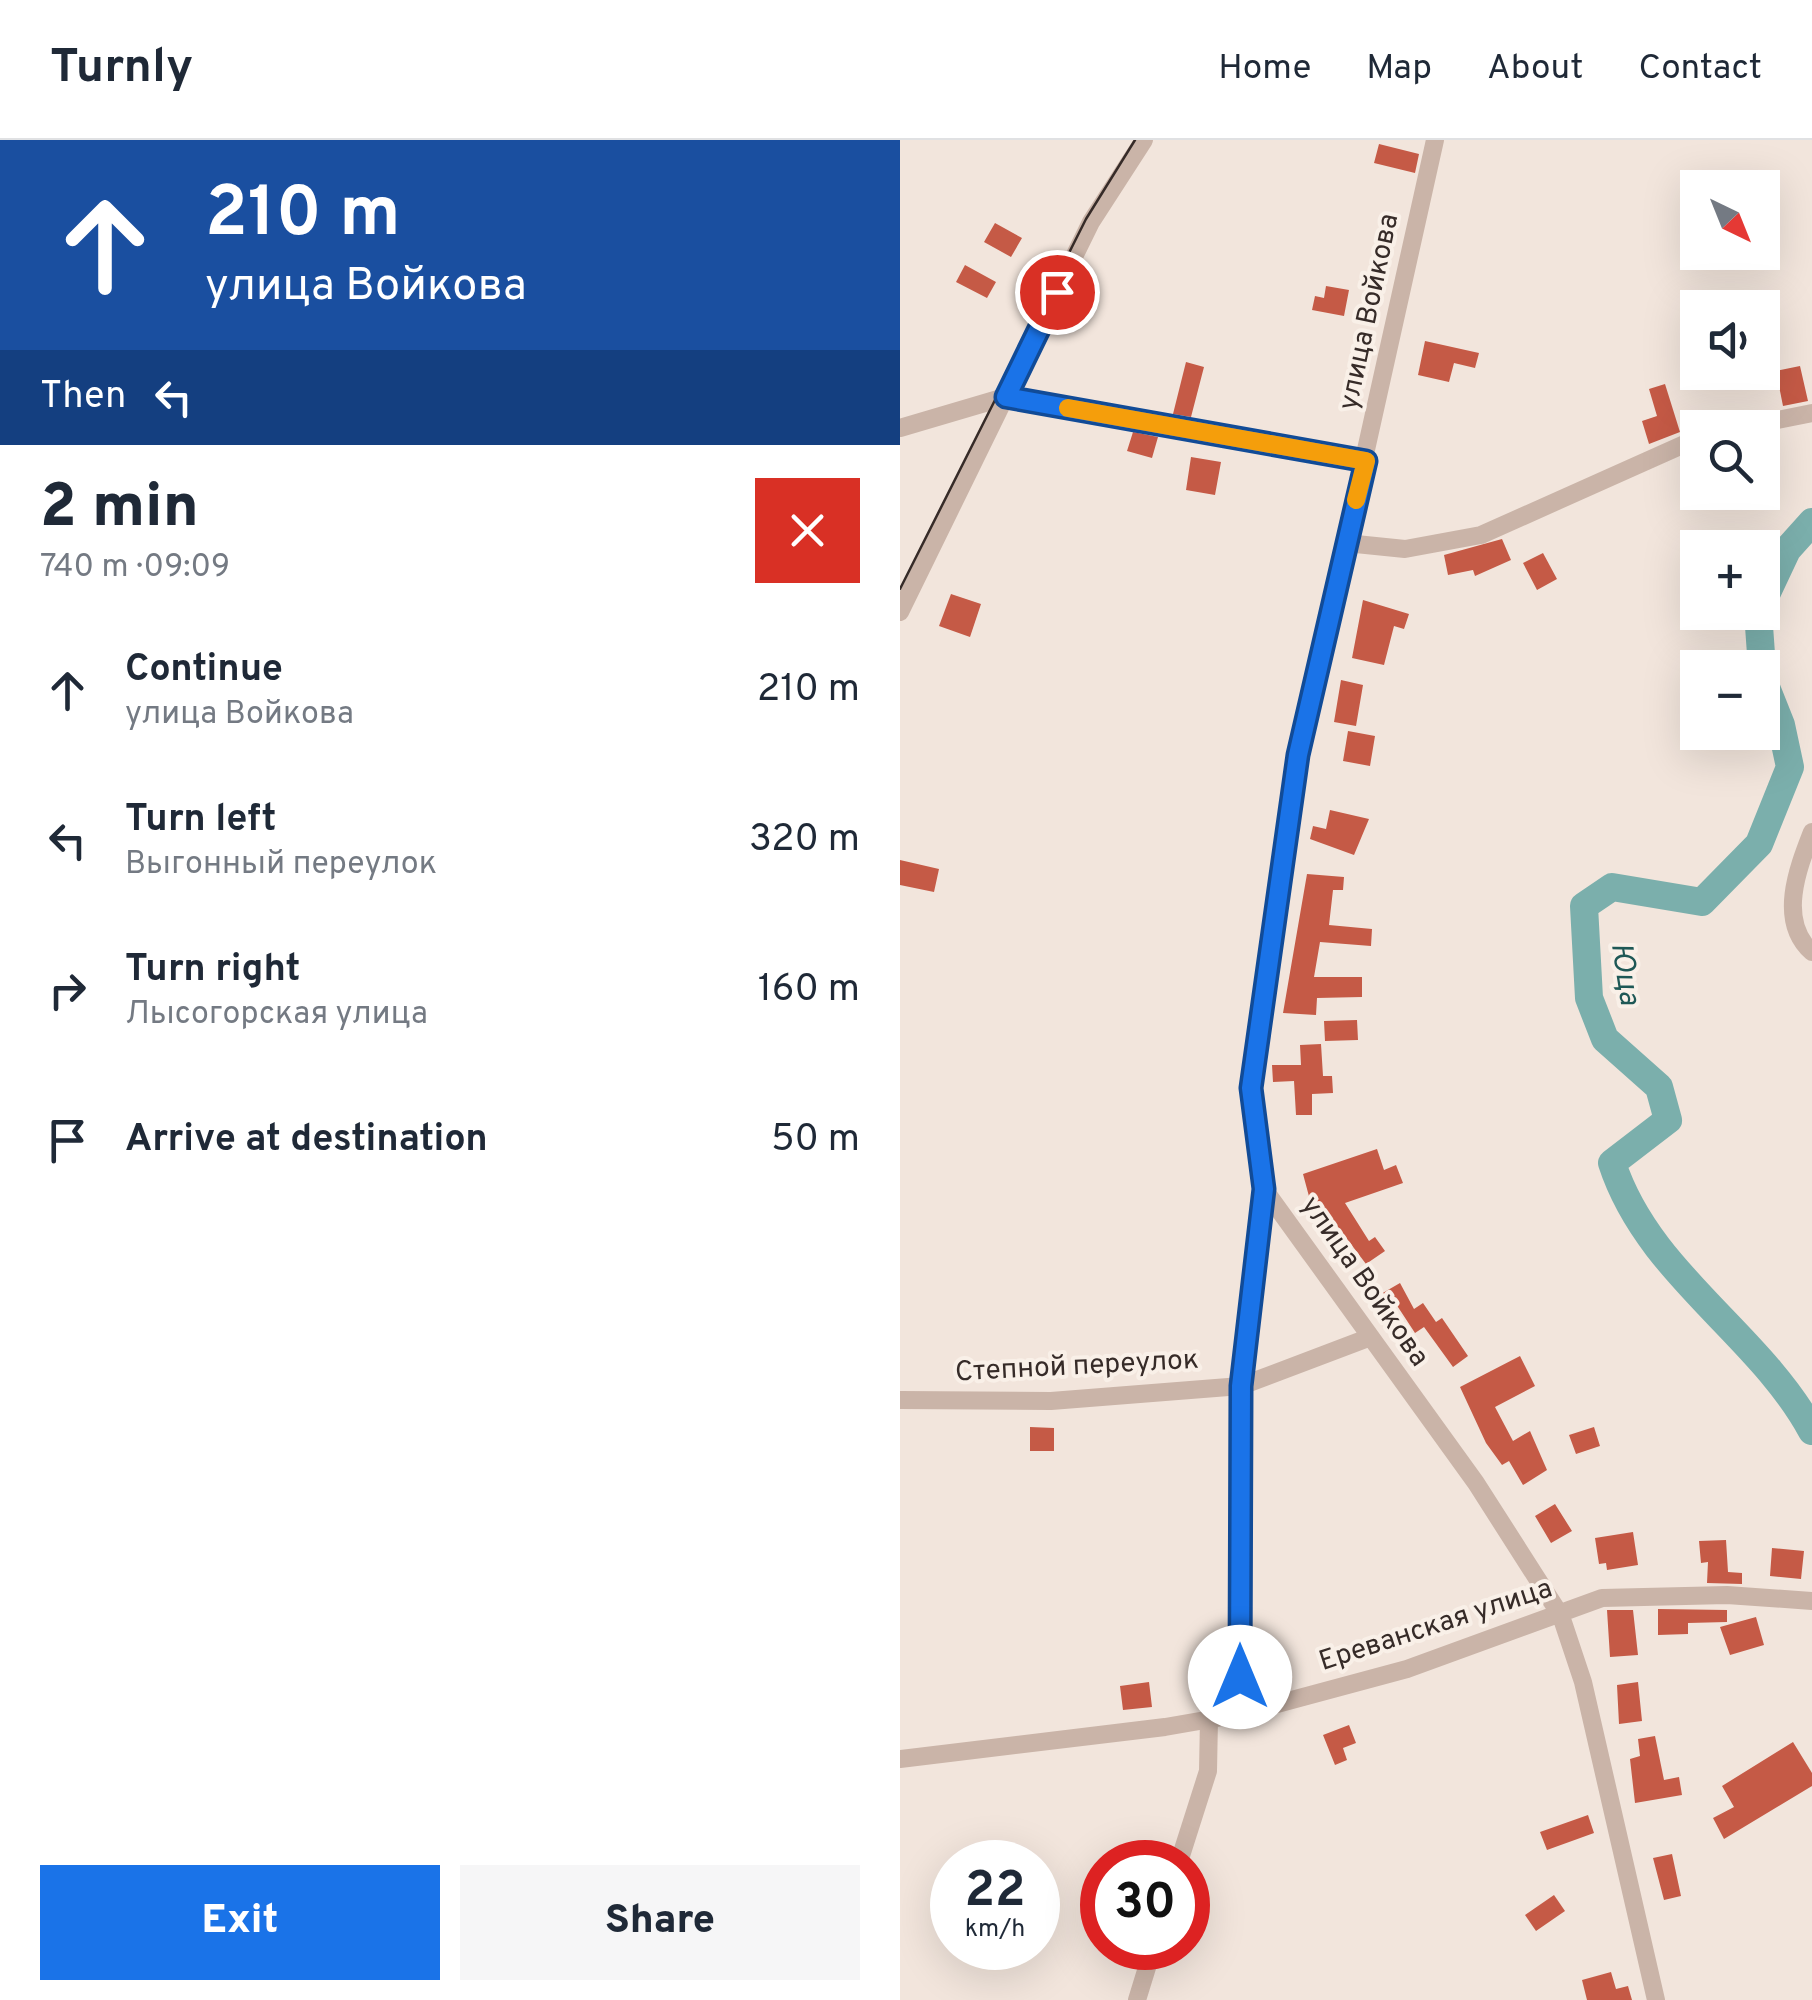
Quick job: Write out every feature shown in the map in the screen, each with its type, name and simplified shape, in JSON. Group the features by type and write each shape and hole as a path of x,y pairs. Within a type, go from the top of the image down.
{"street":[{"path":"900,612 1091,222 1144,140"},
{"name":"улица Войкова","path":"1435,140 1298,755 1251,1088 1264,1189 1476,1483 1561,1616 1583,1682 1656,2000"},
{"path":"900,428 1006,397 1366,461"},
{"path":"1780,420 1812,414"},
{"path":"1346,543 1405,549 1482,536 1680,446"},
{"path":"1812,832 1793,880 1794,920 1812,952"},
{"path":"1240,1714 1241,1386 1264,1189"},
{"name":"Степной переулок","path":"900,1400 1051,1401 1241,1386 1368,1338"},
{"name":"Ереванская улица","path":"900,1758 1240,1714 1407,1669 1602,1598 1728,1594 1812,1602"},
{"path":"1186,1840 1208,1771 1209,1719"},
{"path":"1137,2000 1146,1970"}],"building":[{"path":"1379,144 1419,154 1415,173 1374,163"},
{"path":"995,223 1022,238 1011,257 984,242"},
{"path":"965,265 996,282 987,298 956,282"},
{"path":"1326,286 1349,290 1344,316 1312,310 1315,296 1324,298"},
{"path":"1425,341 1479,353 1475,368 1454,363 1449,382 1418,375"},
{"path":"1186,362 1204,367 1191,417 1173,414"},
{"path":"1800,366 1808,401 1783,406 1780,370"},
{"path":"1665,384 1680,432 1649,444 1642,421 1657,416 1649,389"},
{"path":"1133,432 1158,437 1152,458 1127,451"},
{"path":"1191,457 1221,462 1215,495 1186,490"},
{"path":"1502,539 1511,560 1475,576 1473,570 1448,575 1444,555"},
{"path":"1543,553 1557,579 1537,590 1523,563"},
{"path":"951,594 981,604 970,637 939,626"},
{"path":"1363,600 1409,614 1404,629 1394,626 1384,665 1352,658"},
{"path":"1341,680 1363,685 1356,726 1334,722"},
{"path":"1348,731 1375,736 1370,766 1343,761"},
{"path":"1330,810 1369,819 1354,855 1310,839 1313,826 1326,829"},
{"path":"900,860 939,869 934,892 900,885"},
{"path":"1307,874 1344,877 1343,890 1333,890 1329,925 1372,929 1371,946 1320,942 1314,977 1362,977 1362,997 1317,998 1316,1015 1283,1013"},
{"path":"1357,1020 1358,1040 1325,1041 1324,1021"},
{"path":"1321,1044 1323,1076 1332,1076 1333,1093 1312,1094 1312,1115 1296,1115 1294,1081 1273,1082 1272,1065 1301,1065 1300,1045"},
{"path":"1377,1149 1384,1170 1396,1165 1403,1183 1345,1203 1369,1241 1375,1237 1385,1251 1366,1264 1326,1211 1314,1215 1303,1174"},
{"path":"1400,1283 1414,1309 1423,1303 1436,1322 1442,1318 1468,1356 1453,1367 1424,1327 1415,1333 1396,1304 1389,1308 1381,1294"},
{"path":"1520,1356 1535,1386 1495,1407 1513,1441 1530,1431 1547,1470 1523,1485 1509,1461 1502,1465 1486,1443 1460,1387"},
{"path":"1030,1427 1054,1428 1054,1451 1030,1451"},
{"path":"1594,1427 1600,1446 1576,1454 1569,1435"},
{"path":"1555,1504 1572,1531 1551,1543 1535,1516"},
{"path":"1633,1532 1638,1565 1607,1570 1606,1563 1599,1564 1595,1538"},
{"path":"1726,1540 1728,1572 1742,1573 1742,1584 1707,1583 1708,1562 1701,1563 1699,1541"},
{"path":"1772,1548 1804,1551 1801,1579 1770,1576"},
{"path":"1658,1609 1727,1610 1727,1622 1688,1623 1688,1634 1658,1635"},
{"path":"1607,1610 1633,1610 1638,1655 1610,1657"},
{"path":"1756,1617 1764,1645 1730,1655 1720,1627"},
{"path":"1149,1682 1152,1707 1123,1710 1120,1686"},
{"path":"1638,1682 1642,1721 1619,1724 1617,1685"},
{"path":"1349,1725 1356,1743 1343,1748 1347,1760 1335,1765 1323,1735"},
{"path":"1655,1736 1664,1780 1679,1777 1682,1795 1635,1803 1630,1759 1640,1756 1638,1739"},
{"path":"1793,1742 1812,1773 1812,1786 1724,1839 1713,1818 1734,1807 1722,1786"},
{"path":"1588,1815 1594,1833 1547,1850 1540,1832"},
{"path":"1672,1854 1681,1896 1664,1900 1653,1858"},
{"path":"1554,1895 1565,1911 1536,1931 1525,1915"},
{"path":"1611,1972 1616,1989 1628,1986 1632,2000 1587,2000 1582,1980"}],"waterway":[{"name":"Юца","path":"1780,565 1787,550 1812,522"},
{"name":"Юца","path":"1759,630 1761,650"},
{"name":"Юца","path":"1780,722 1790,767 1759,844 1702,902 1612,887 1584,906 1589,998 1605,1039 1659,1087 1668,1120 1612,1163 1651,1238 1763,1363 1812,1431"}],"tram line":[{"path":"900,589 1086,219 1135,140"}],"slow traffic":[{"path":"1068,408 1366,461 1356,500"}],"route":[{"path":"1057,292 1006,397 1366,461 1298,755 1251,1088 1264,1189 1241,1386 1240,1677"}]}
